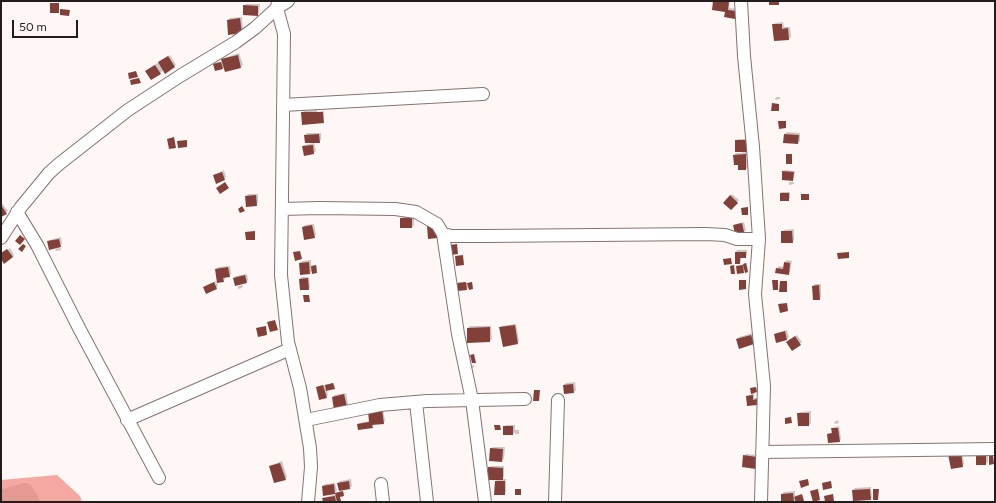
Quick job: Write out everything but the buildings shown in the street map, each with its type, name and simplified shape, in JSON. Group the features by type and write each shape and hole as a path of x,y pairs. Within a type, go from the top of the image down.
{"street":[{"path":"1,238 17,212 49,173 122,115 180,76 236,42 255,28 278,5 288,1"},
{"path":"741,1 759,239 755,294 764,386 761,502"},
{"path":"278,5 284,34 281,275 290,349 306,420 310,448 311,468 308,502"},
{"path":"283,105 482,94"},
{"path":"282,209 395,209 416,212 437,224 443,234 458,334 472,400 485,502"},
{"path":"17,212 37,245 158,478"},
{"path":"443,234 452,236 484,236 706,234 759,239"},
{"path":"127,420 290,349"},
{"path":"306,420 380,405 416,402 525,399"},
{"path":"555,502 558,400"},
{"path":"416,402 427,502"},
{"path":"762,452 995,449"},
{"path":"381,484 383,502"}],"shaded area":[{"path":"57,475 80,496 82,502 1,502 1,480"}],"waterway":[{"path":"1,498 25,491 32,502"}]}
